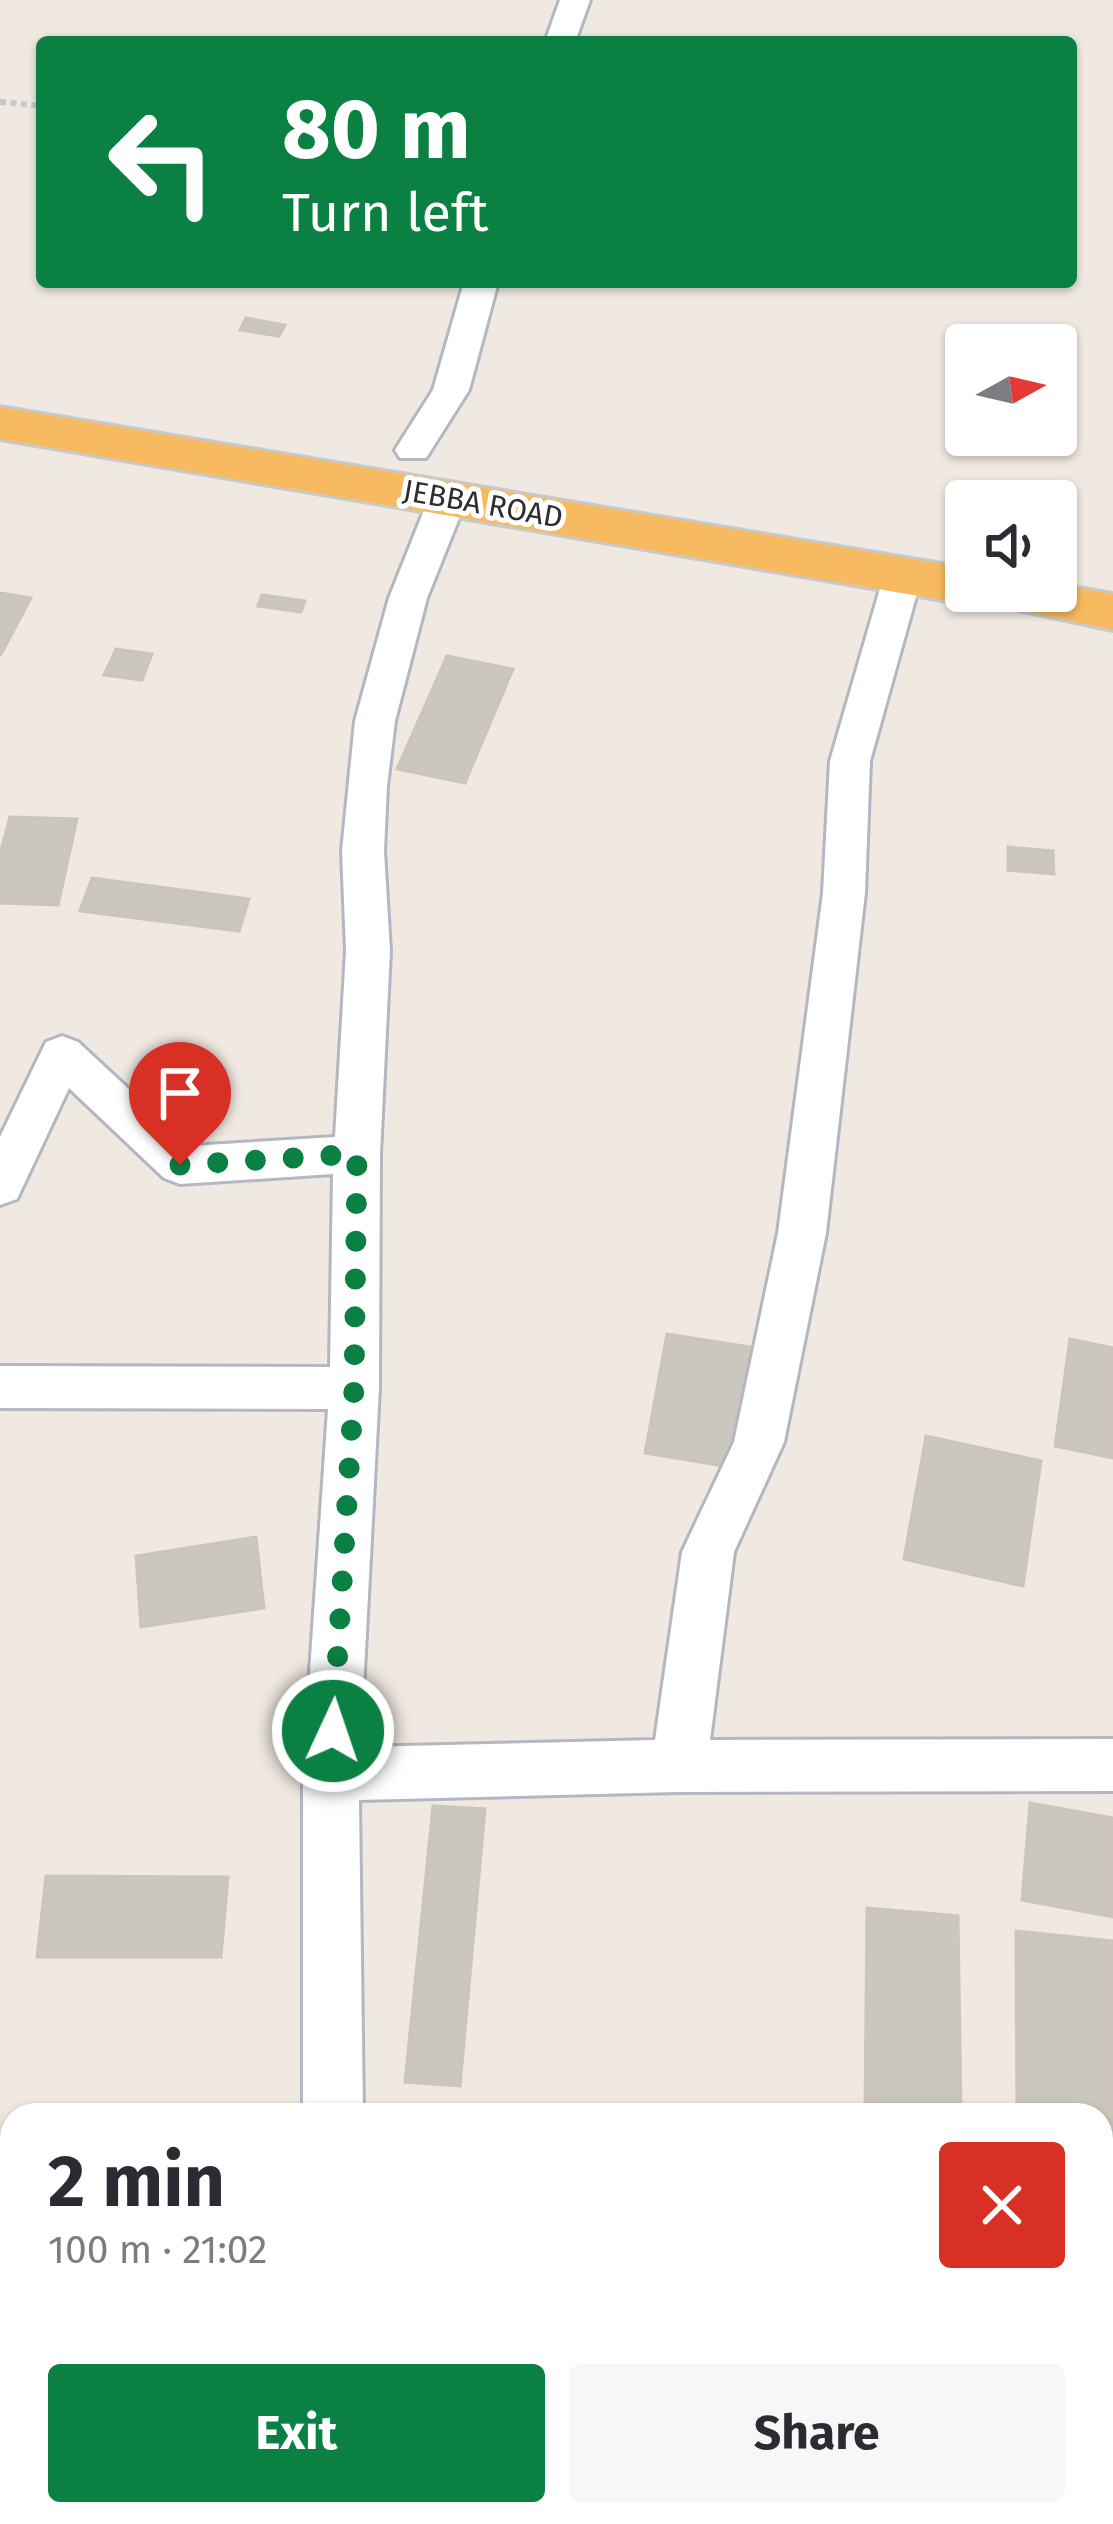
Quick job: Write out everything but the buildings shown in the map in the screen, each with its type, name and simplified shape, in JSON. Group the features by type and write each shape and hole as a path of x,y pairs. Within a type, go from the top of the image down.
{"highway":[{"path":"0,392 413,449 945,538"},
{"name":"JEBBA ROAD","path":"0,423 945,582"},
{"path":"1077,562 1113,568"},
{"path":"1077,605 1113,612"}],"street":[{"path":"562,36 575,0"},
{"path":"413,449 452,390 479,288"},
{"path":"333,2103 331,1774 354,1388 357,1154 368,951 363,851 372,742 408,598 448,498"},
{"path":"679,1766 708,1552 759,1442 802,1233 844,893 850,760 904,575"},
{"path":"0,1186 62,1054 180,1165 357,1154"},
{"path":"0,1387 354,1388"},
{"path":"331,1774 679,1766 1113,1765"}],"path":[{"path":"0,102 36,105"}],"route":[{"path":"180,1165 357,1154 354,1388 333,1731"}]}
